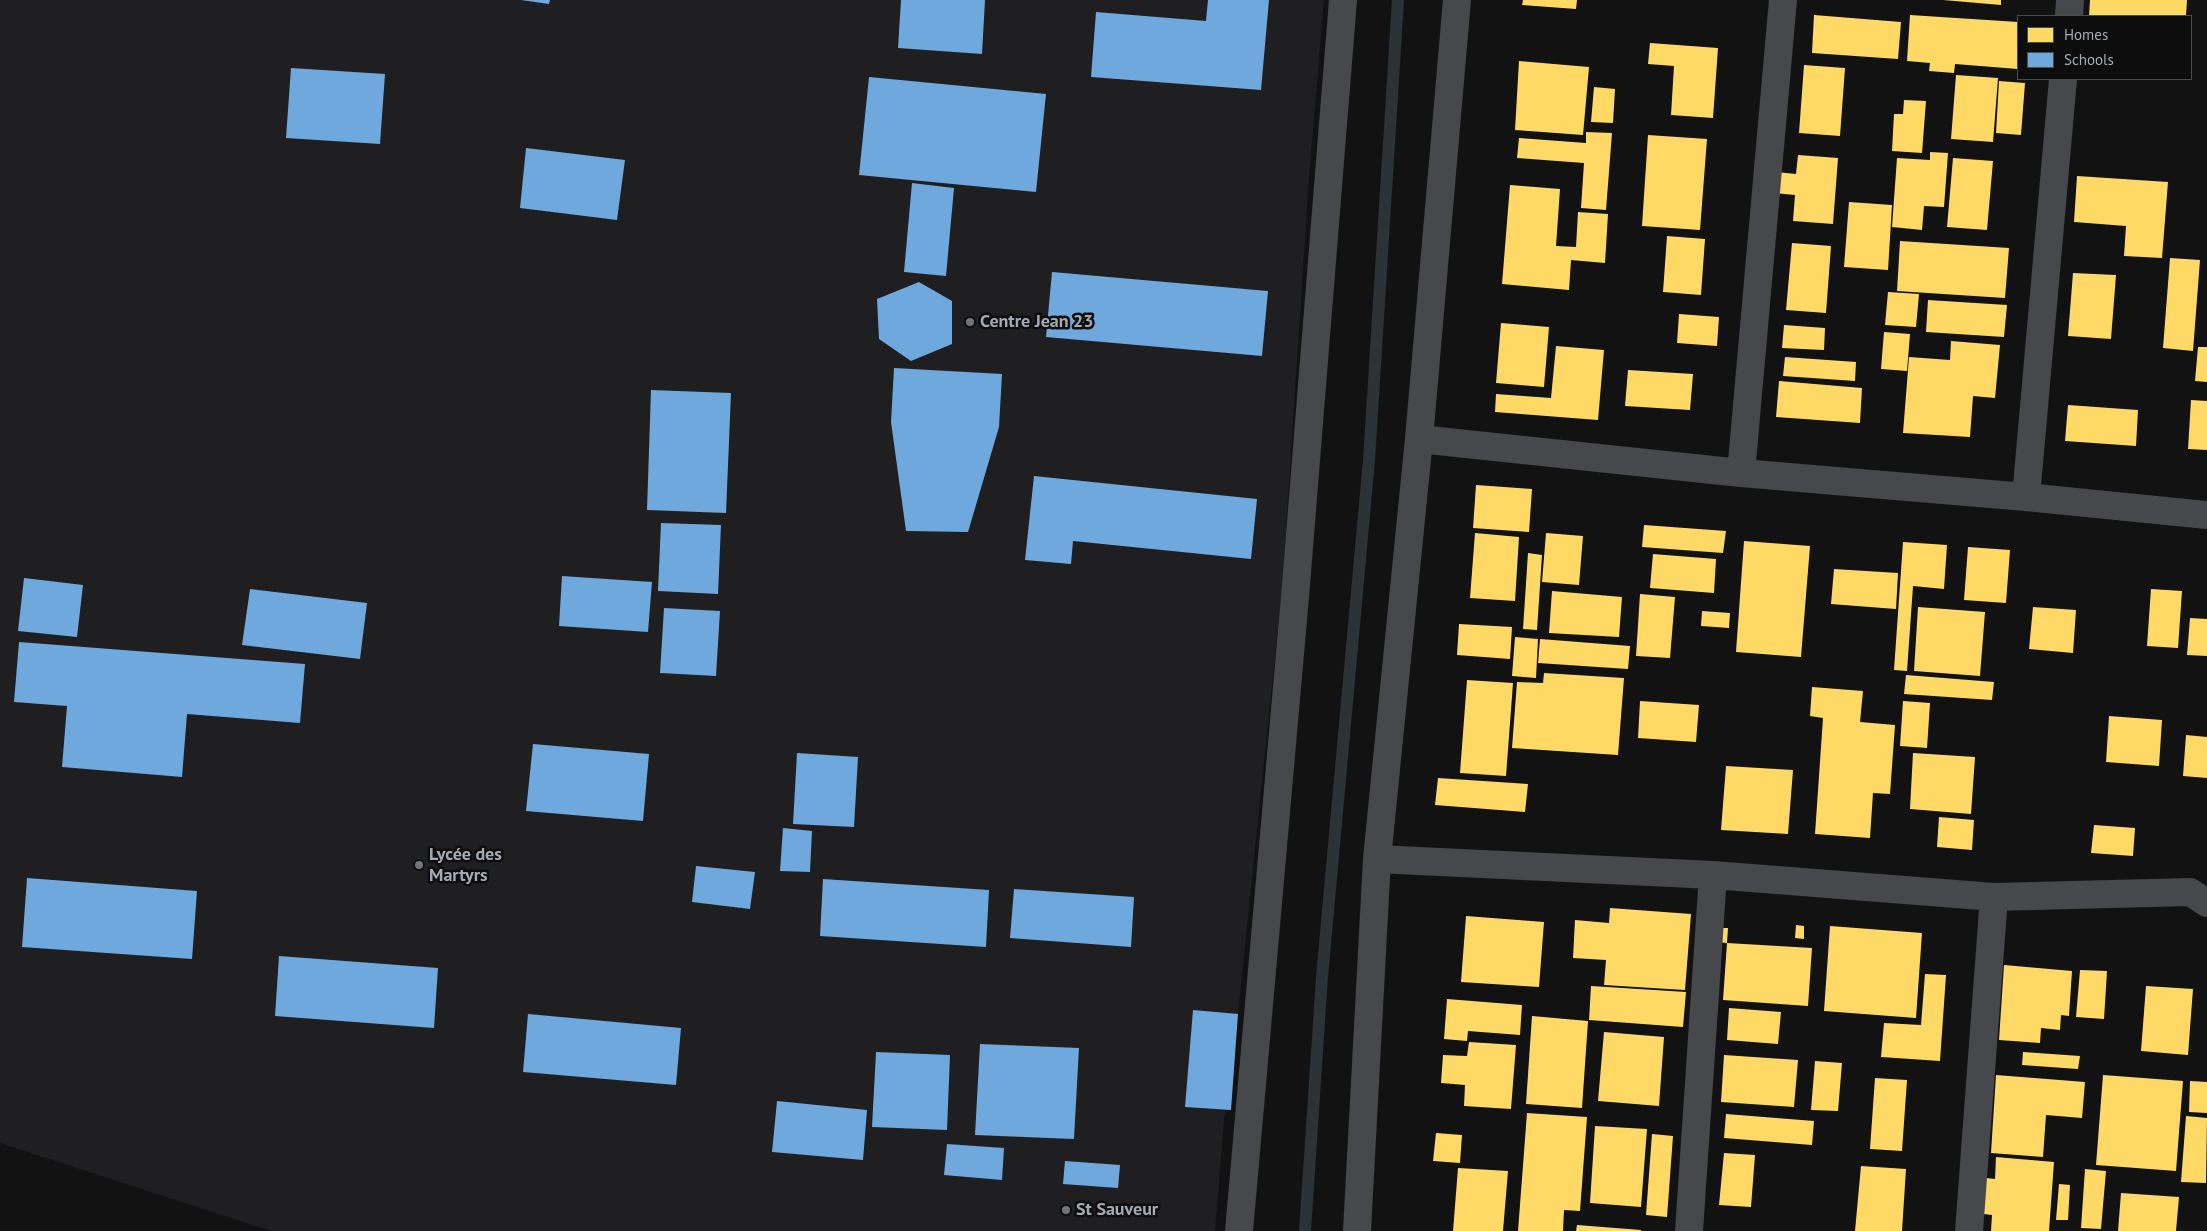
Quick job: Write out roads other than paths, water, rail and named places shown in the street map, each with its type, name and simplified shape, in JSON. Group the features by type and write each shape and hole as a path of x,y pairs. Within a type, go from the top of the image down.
{"street":[{"path":"1240,1231 1295,597 1343,0"},
{"path":"1357,1231 1377,859 1419,439 1457,0"},
{"path":"1741,473 1784,0"},
{"path":"2069,15 2070,0"},
{"path":"2026,496 2063,80"},
{"path":"1419,439 1741,473 2026,496 2207,515"},
{"path":"1377,859 1712,875 1994,898 2190,892 2207,903"},
{"path":"1689,1231 1712,875"},
{"path":"1969,1231 1994,898"}],"waterway":[{"path":"1305,1231 1322,977 1369,460 1398,0"}],"place":[{"name":"Centre Jean 23","path":"970,322"},
{"name":"Lycée des Martyrs","path":"419,865"},
{"name":"St Sauveur","path":"1066,1210"}]}
